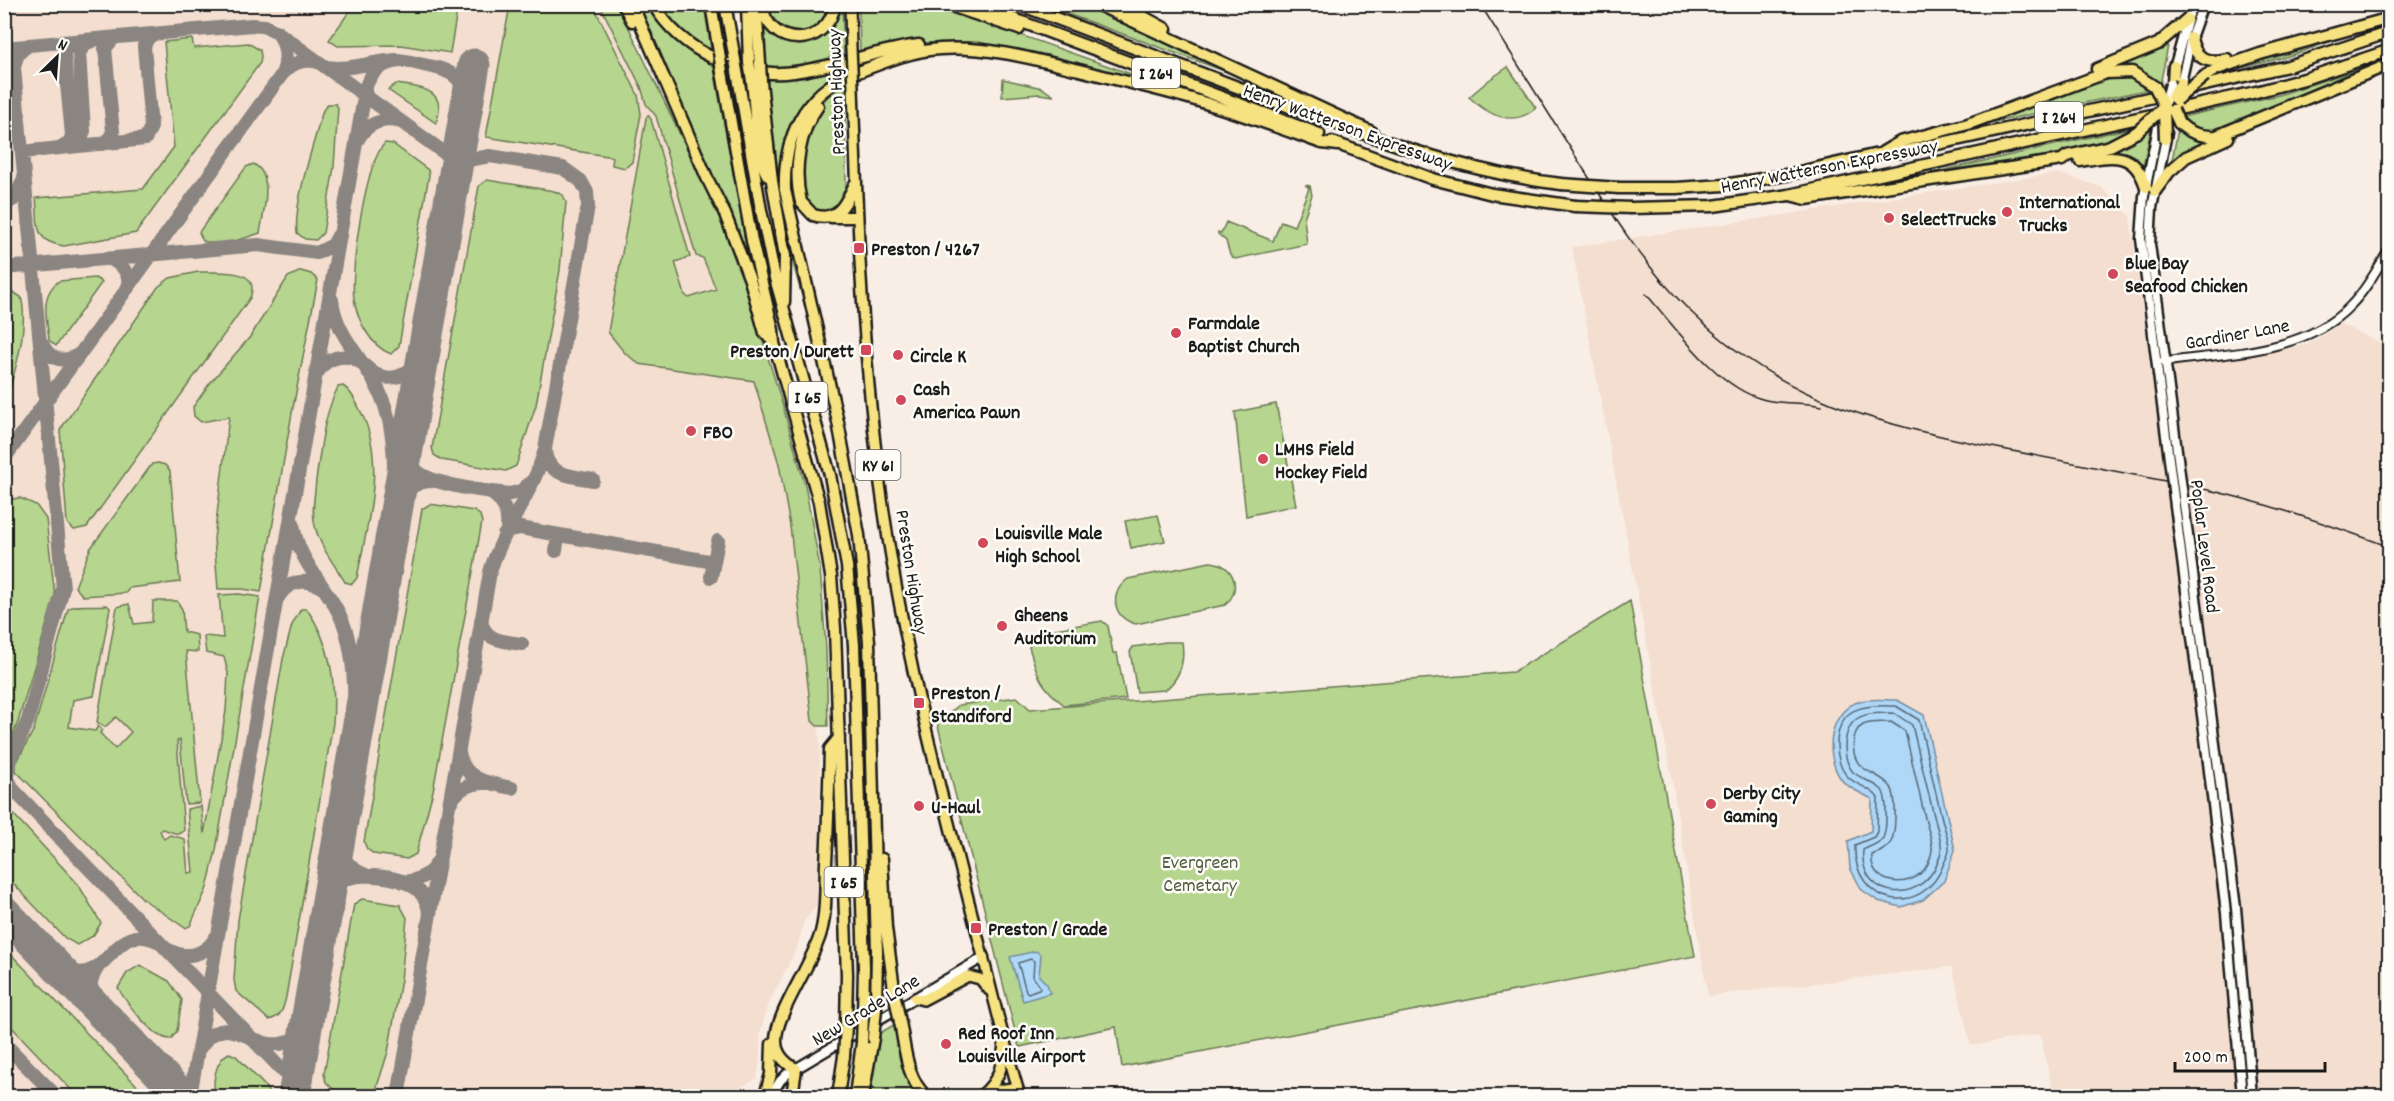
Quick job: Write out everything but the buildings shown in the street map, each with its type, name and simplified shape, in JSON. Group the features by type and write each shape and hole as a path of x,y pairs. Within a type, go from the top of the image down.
{"highway":[{"path":"623,4 736,240 765,333 774,343"},
{"path":"632,4 695,151"},
{"path":"653,4 674,32 699,52 713,59 765,73 796,72 886,50 933,44 985,46 1006,53"},
{"name":"I 65","path":"711,4 748,219 774,343 814,484 825,537 835,620 847,975 844,1056 838,1096"},
{"name":"I 65","path":"726,4 765,234 783,311 824,452 843,538 852,613 864,967 862,1043 855,1096"},
{"path":"730,32 734,22 732,4"},
{"path":"747,4 757,81 764,169 772,181 785,256 786,283 783,311"},
{"path":"754,63 756,4"},
{"path":"762,4 766,19 775,30 783,35 799,39 810,37 823,29 832,18 835,4"},
{"path":"945,4 1074,48 1091,51"},
{"name":"Henry Watterson Expressway","path":"974,4 1091,51 1325,137 1338,145 1414,173 1469,189 1530,200 1575,206 1631,208 1713,206 1790,195 2256,92 2304,79 2390,50"},
{"name":"Henry Watterson Expressway","path":"1018,4 1393,144 1483,171 1561,184 1619,189 1724,185 1786,175 1882,153 1901,152 2260,74 2390,33"},
{"path":"1096,4 1357,123 1393,144"},
{"path":"1120,4 1190,42 1201,52"},
{"path":"1790,195 1806,199 2062,160 2067,156 2110,146 2138,132 2205,76 2217,69 2260,54 2390,18"},
{"path":"2087,78 2090,72 2158,44 2187,19"},
{"path":"2191,38 2195,51 2207,61 2260,54"},
{"path":"863,1096 876,1009 878,951 868,616 856,510 809,285 787,200 784,177 787,150 800,118 824,91 835,82 850,75 889,60 929,50 966,49 1006,53 1182,96 1322,143 1338,145"},
{"path":"1882,153 1900,142 1968,124 2087,78 2106,73 2123,71 2140,75 2155,87 2168,106 2174,124 2190,132 2207,136 2233,130 2390,64"},
{"path":"2165,139 2168,106 2176,83 2174,66"},
{"path":"850,75 830,90 813,112 803,133 799,151 801,202 813,215 857,217"},
{"path":"2062,160 2067,163 2112,156 2121,157 2136,166 2150,189 2186,157 2228,138 2233,130"},
{"path":"831,217 842,210 855,184"},
{"path":"792,1096 796,1069 782,1060 776,1042 778,1025 820,936 824,917 830,749 839,738"},
{"path":"874,807 880,814 886,928 895,998 912,1077 926,1096"},
{"path":"765,1096 771,1074 773,1027 796,982 802,977"},
{"path":"981,1096 997,1080 1001,1071 1005,1038"},
{"path":"990,1096 1001,1090 1018,1092"}],"main road":[{"name":"Preston Highway","path":"850,4 855,184 864,328 875,442 895,580 924,722 1018,1092"},
{"path":"2174,66 2192,4"},
{"path":"2176,83 2203,4"},
{"name":"Poplar Level Road","path":"2161,362 2150,244 2150,189 2158,127 2168,106"},
{"name":"Poplar Level Road","path":"2174,124 2165,139 2141,214 2141,239 2163,374 2210,745 2242,1096"},
{"name":"Poplar Level Road","path":"2210,745 2236,908 2252,1096"},
{"name":"New Grade Lane","path":"771,1096 780,1082 796,1069 984,957"},
{"path":"915,998 923,1000 957,980 971,976 984,982 994,999"}],"street":[{"name":"Gardiner Lane","path":"2161,362 2286,344 2321,330 2352,304 2390,248"}],"shaded area":[{"path":"4,5 606,5 647,85 752,343 805,566 820,746 818,905 804,921 798,945 768,1006 760,1033 761,1054 757,1078 727,1096 5,1096"},
{"path":"2057,173 2101,187 2130,216 2150,366 2307,345 2340,324 2389,347 2389,1096 2054,1096 2040,1034 1971,1046 1952,967 1708,996 1668,757 1572,247"}],"green space":[{"path":"354,5 458,5 450,53 401,45 338,46 329,40"},
{"path":"510,5 593,5 638,95 641,114 632,162 625,168 612,165 613,157 486,137"},
{"path":"600,5 618,5 734,247 805,485 820,568 826,648 828,726 817,726 812,721 790,526 779,464 754,381 639,364 624,352 608,332 648,115 690,257 675,262 685,295 689,298 716,289 703,258 696,256 656,116 646,104 641,87"},
{"path":"634,5 649,5 713,63 750,267"},
{"path":"656,5 704,5 712,56 697,47"},
{"path":"765,5 831,5 828,14 816,27 809,32 793,34 784,32 776,26"},
{"path":"838,5 842,5 844,57 807,66 764,70 760,22 806,41"},
{"path":"859,5 935,5 1168,87 979,42 920,43 860,54"},
{"path":"1043,5 1088,5 1263,85"},
{"path":"2364,30 2289,56 2213,75 2232,66"},
{"path":"192,39 194,48 248,43 260,50 260,63 136,233 64,246 46,240 41,235 37,222 36,198 143,189 174,147 164,42"},
{"path":"2169,41 2160,85 2138,70 2113,66"},
{"path":"2389,59 2213,132 2196,129 2182,117 2279,95"},
{"path":"844,64 844,73 829,82 782,163 814,337 783,217 774,164 765,76"},
{"path":"1508,67 1536,108 1527,114 1510,118 1492,114 1469,97"},
{"path":"2128,75 2150,89 1976,126 2100,79"},
{"path":"1003,79 1042,88 1054,96 1039,94 1002,97"},
{"path":"845,83 846,195 834,211 817,212 804,202 801,158 817,109 831,93"},
{"path":"396,84 430,92 438,103 439,112 436,123 388,90"},
{"path":"328,104 336,104 338,108 334,167 323,233 316,240 305,239 297,233 298,205 323,110"},
{"path":"2135,127 2113,141 2068,152 1900,180"},
{"path":"2151,129 2143,167 2132,157 2112,151"},
{"path":"2178,129 2213,141 2171,166"},
{"path":"385,143 393,144 428,170 429,175 399,346 391,354 377,345 361,323 354,299 353,285 360,218 365,194 378,154"},
{"path":"253,164 260,169 266,185 260,233 224,243 203,241 199,232 246,167"},
{"path":"487,180 554,191 563,195 566,202 560,270 536,405 516,466 506,471 442,460 434,455 432,448 479,186"},
{"path":"1305,185 1310,186 1312,195 1304,218 1307,244 1235,259 1230,255 1226,241 1218,234 1218,232 1221,233 1226,222 1273,241 1281,221 1294,226 1309,188"},
{"path":"301,271 311,274 318,280 261,592 218,589 214,539 229,417 201,422 194,416 193,407 210,383 250,337 288,277"},
{"path":"198,272 226,272 244,276 250,281 252,288 250,298 87,527 74,530 67,523 60,430 158,287 170,278"},
{"path":"95,278 102,282 56,346 49,340 46,307 49,293 59,281"},
{"path":"5,287 21,297 23,322 17,364 5,402"},
{"path":"343,386 354,399 368,428 374,470 366,536 357,578 352,584 345,582 324,548 317,534 313,515 316,480 326,421 338,387"},
{"name":"LMHS Field Hockey Field","path":"1276,404 1296,505 1246,516 1235,412"},
{"path":"152,464 165,465 170,471 180,582 129,588 126,593 83,596 75,587 90,549"},
{"path":"20,498 36,505 46,519 55,596 18,722 12,738 5,744 5,500"},
{"path":"430,504 474,511 480,515 482,522 433,791 416,854 407,859 374,854 367,849 364,842 422,509"},
{"path":"1158,515 1165,541 1131,548 1125,521"},
{"path":"1210,562 1225,567 1233,578 1234,592 1225,605 1136,624 1122,617 1118,611 1116,598 1118,591 1128,579"},
{"path":"239,594 260,597 216,850 207,888 190,926 185,928 143,899 16,771 16,764 34,729 68,609 107,605 110,608 94,696 73,700 69,727 95,731 98,726 102,730 100,733 115,749 131,732 116,717 105,727 97,722 117,607 129,604 134,624 152,622 153,601 177,601 182,609 184,632 197,635 198,652 186,651 200,803 186,804 180,740 177,741 184,831 178,834 162,829 160,831 164,839 170,835 185,839 188,873 193,872 187,809 201,806 204,834 226,711 228,673 224,657 206,653 204,638 205,636 223,638 219,595"},
{"name":"Evergreen Cemetary","path":"1630,601 1695,956 1122,1067 1116,1027 1019,1047 936,718 947,715 959,705 1017,697 1030,709 1513,672"},
{"path":"301,609 307,609 327,650 334,693 333,723 286,997 279,1015 269,1020 236,991 234,980 238,920 283,659 292,625"},
{"path":"1102,621 1108,626 1113,653 1117,653 1126,699 1064,705 1044,686 1029,647 1038,632"},
{"path":"1182,642 1183,656 1178,675 1165,690 1137,692 1130,652 1133,647"},
{"path":"4,804 78,884 101,923 93,936 77,945 65,938 5,875"},
{"path":"362,899 400,905 407,918 401,980 388,1052 374,1096 340,1096 326,1082 324,1074 354,904"},
{"path":"5,948 147,1096 77,1096 5,1020"},
{"path":"140,965 169,981 182,1000 177,1031 171,1039 164,1038 149,1027 118,988 127,973"},
{"path":"897,1023 909,1083 919,1096 868,1096 880,1033"},
{"path":"229,1053 236,1056 265,1086 268,1096 216,1096 214,1085 216,1072 221,1060"}],"water":[{"path":"1864,700 1897,700 1924,715 1955,850 1944,881 1923,900 1901,907 1878,901 1862,890 1850,868 1848,841 1871,831 1872,799 1851,788 1841,779 1832,758 1831,746 1835,724 1849,706"},
{"path":"1036,951 1041,955 1039,976 1047,984 1050,993 1023,1001 1010,957"}],"taxiway":[{"path":"13,789 8,779 8,766 28,720 63,588 14,68 20,52 29,45 252,25 265,26 277,32 457,162 490,156 563,168 581,181 587,192 588,206 545,449 533,481 502,541 490,572 398,1096"},
{"path":"278,33 286,54 282,74"},
{"path":"22,152 145,139 151,127 144,46 148,38 154,34"},
{"path":"102,144 108,141 113,132 105,48 114,38"},
{"path":"70,147 80,139 84,131 79,52 87,43 94,40"},
{"path":"62,148 70,141 72,135 64,54 67,46 73,42"},
{"path":"4,48 27,46"},
{"path":"326,67 343,68 396,60 449,72 456,77 463,89 465,118"},
{"path":"190,1096 366,86 379,68 401,61"},
{"path":"4,459 280,77 296,63 318,62"},
{"path":"4,98 19,114"},
{"path":"357,141 365,130 375,123 387,120 401,122"},
{"path":"4,205 16,198 22,182"},
{"path":"4,268 258,245 317,253 333,245 338,236"},
{"path":"107,258 124,269 128,278 128,288"},
{"path":"332,300 339,326 374,381 387,411 394,467 390,543"},
{"path":"42,343 48,353 57,359 67,359 79,354"},
{"path":"316,375 329,361 348,357 375,374 384,377 400,376 413,367 425,345"},
{"path":"408,444 409,455 416,470 447,484 510,494 521,491 532,481"},
{"path":"545,450 546,459 555,470 569,476 593,480"},
{"path":"397,507 411,488 427,481 434,481"},
{"path":"487,491 503,506 507,517 507,529"},
{"path":"293,523 301,551 339,614 345,628 351,657 354,688 351,756 330,885"},
{"path":"504,535 509,530 520,528 714,562"},
{"path":"556,551 558,535"},
{"path":"711,577 718,541"},
{"path":"277,599 286,588 298,582 311,583 324,589"},
{"path":"481,620 486,633 496,639 522,644"},
{"path":"459,753 466,770 472,775 486,782 512,788"},
{"path":"450,803 464,788 485,783"},
{"path":"8,784 307,1096"},
{"path":"340,842 347,863 366,875"},
{"path":"403,882 424,876 438,861"},
{"path":"328,902 336,886 341,882 357,877 378,876 398,880 414,887 424,898 429,911"},
{"path":"48,957 68,970 84,972 96,968 127,940 140,937 157,941"},
{"path":"169,950 183,955 196,954 207,948 216,937"},
{"path":"98,967 92,979 91,991 95,1003 103,1014"},
{"path":"199,1049 210,1036 221,1031 232,1031 266,1043 278,1044 291,1040 300,1032 306,1021 314,975"},
{"path":"4,1043 56,1096"}],"runway":[{"path":"294,1096 474,65"},
{"path":"4,912 182,1096"}],"railway":[{"path":"1480,4 1642,256 1689,310 1724,341 1759,366 1795,387 1832,404 1910,429 2241,498 2390,547"},
{"path":"1646,294 1698,355 1729,382 1762,399 1822,406"}],"place":[{"name":"International Trucks","path":"2007,212"},
{"name":"SelectTrucks","path":"1889,218"},
{"name":"Preston / 4267","path":"859,248"},
{"name":"Blue Bay Seafood Chicken","path":"2113,274"},
{"name":"Farmdale Baptist Church","path":"1176,333"},
{"name":"Preston / Durett","path":"866,350"},
{"name":"Circle K","path":"898,355"},
{"name":"Cash America Pawn","path":"901,400"},
{"name":"FBO","path":"691,431"},
{"name":"LMHS Field Hockey Field","path":"1263,459"},
{"name":"Louisville Male High School","path":"983,543"},
{"name":"Gheens Auditorium","path":"1002,626"},
{"name":"Preston / Standiford","path":"919,703"},
{"name":"Derby City Gaming","path":"1711,804"},
{"name":"U-Haul","path":"919,806"},
{"name":"Preston / Grade","path":"976,928"},
{"name":"Red Roof Inn Louisville Airport","path":"946,1044"}]}
